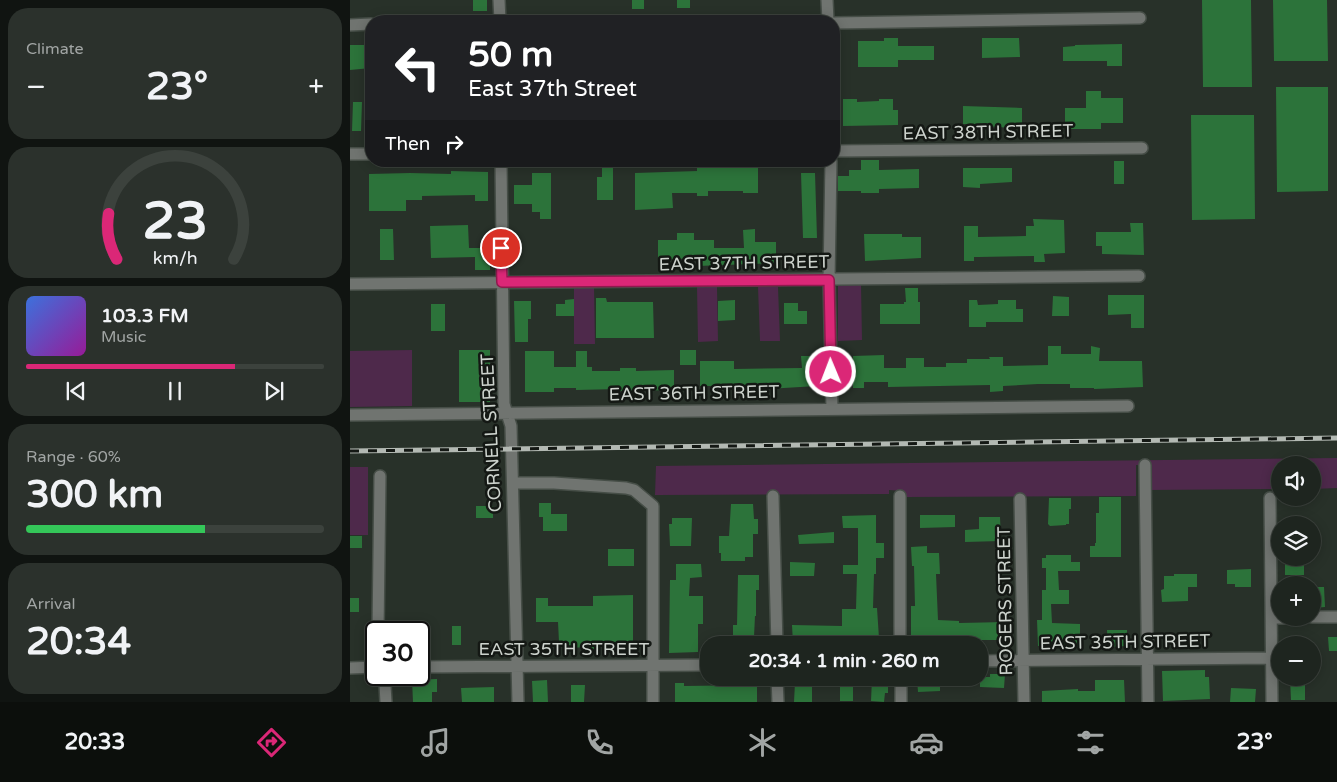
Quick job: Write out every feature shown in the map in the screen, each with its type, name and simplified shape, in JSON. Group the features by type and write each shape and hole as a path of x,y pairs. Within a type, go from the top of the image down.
{"street":[{"path":"499,0 500,15"},
{"path":"827,0 828,15"},
{"path":"840,23 1140,18"},
{"path":"350,25 365,24"},
{"name":"EAST 38TH STREET","path":"840,151 1142,148"},
{"path":"350,154 365,154"},
{"name":"CORNELL STREET","path":"501,167 504,404 511,426 518,702"},
{"path":"831,167 829,280 832,408"},
{"name":"EAST 37TH STREET","path":"350,284 1139,276"},
{"name":"EAST 36TH STREET","path":"350,415 1128,406"},
{"path":"1144,465 1148,702"},
{"path":"378,621 380,476"},
{"path":"513,483 554,483 626,488 634,490 653,506 653,702"},
{"path":"773,496 777,636"},
{"path":"900,496 900,636"},
{"path":"1270,498 1271,576"},
{"name":"ROGERS STREET","path":"1020,499 1024,702"},
{"path":"1321,618 1337,617"},
{"name":"EAST 35TH STREET","path":"988,662 1271,658"},
{"name":"EAST 35TH STREET","path":"430,667 700,664"},
{"path":"350,668 365,668"},
{"path":"385,686 386,702"},
{"path":"777,686 778,702"},
{"path":"901,686 901,702"},
{"path":"1272,686 1272,702"}],"shaded area":[{"path":"838,284 861,284 862,340 838,341"},
{"path":"574,285 594,285 595,344 574,344"},
{"path":"697,287 717,287 718,341 698,342"},
{"path":"758,287 778,287 780,341 760,341"},
{"path":"412,350 412,406 350,407 350,351"},
{"path":"1321,458 1337,458 1337,488 1321,489"},
{"path":"1271,459 1271,489 1149,490 1149,466 1136,465 1136,496 904,497 904,491 889,490 889,494 655,495 656,466"},
{"path":"350,467 368,467 368,535 350,535"}],"building":[{"path":"473,0 487,0 487,11 473,11"},
{"path":"632,0 644,0 644,9 632,9"},
{"path":"677,0 690,0 690,8 677,8"},
{"path":"1202,0 1251,0 1252,87 1203,87"},
{"path":"1273,0 1327,0 1328,61 1274,61"},
{"path":"884,38 898,38 898,46 934,46 934,60 898,60 898,67 858,67 858,41 884,41"},
{"path":"982,38 1019,38 1020,57 982,58"},
{"path":"1122,44 1122,66 1107,66 1107,61 1063,61 1063,47"},
{"path":"350,45 365,45 365,69 350,70"},
{"path":"1276,87 1328,87 1328,191 1277,192"},
{"path":"1086,91 1101,91 1101,98 1123,98 1123,123 1101,123 1101,129 1065,129 1065,108 1086,108"},
{"path":"843,99 857,99 857,102 893,99 893,110 898,110 898,125 843,126"},
{"path":"353,102 362,102 361,131 352,131"},
{"path":"963,106 1022,108 1022,129 988,126 988,124 963,124"},
{"path":"1191,115 1254,115 1255,219 1192,220"},
{"path":"861,160 879,160 879,170 919,169 919,188 879,189 879,193 838,191 838,176 849,176 849,170 861,170"},
{"path":"1114,161 1124,161 1124,184 1114,184"},
{"path":"602,167 613,167 613,200 597,200 597,177 602,177"},
{"path":"697,167 758,168 758,193 708,191 708,196 697,196 697,193 672,193 673,208 635,210 635,173 697,171"},
{"path":"963,168 1012,168 1012,182 980,184 980,188 963,187"},
{"path":"451,171 488,172 488,201 475,201 475,195 422,196 422,200 406,200 406,211 369,211 369,174 451,174"},
{"path":"532,173 551,173 551,219 540,219 540,212 532,212 532,204 514,204 514,185 532,185"},
{"path":"801,173 815,173 817,238 803,238"},
{"path":"1033,219 1064,220 1065,253 1044,254 1045,262 1034,262 1034,256 974,257 974,261 964,261 964,226 978,226 978,237 1026,236 1026,226 1034,226"},
{"path":"1130,223 1143,223 1144,255 1102,254 1102,246 1096,246 1096,232 1131,232"},
{"path":"468,225 469,248 490,248 490,270 475,270 475,257 431,258 430,226"},
{"path":"380,229 393,229 394,260 380,260"},
{"path":"755,229 755,242 776,242 776,263 698,266 698,258 658,260 658,240 677,240 677,233 694,233 694,240 714,240 714,248 744,248 743,230"},
{"path":"864,234 902,234 902,237 921,237 921,258 865,261"},
{"path":"905,288 918,288 920,324 880,324 880,304 904,304 906,302"},
{"path":"1108,295 1144,295 1144,328 1131,328 1131,314 1108,315"},
{"path":"1053,296 1069,297 1069,316 1052,316"},
{"path":"596,298 606,298 607,302 653,302 654,338 596,338"},
{"path":"574,299 574,316 556,316 556,304 565,304 565,300"},
{"path":"735,300 735,320 718,321 718,301"},
{"path":"969,300 977,300 978,305 998,304 998,300 1016,300 1016,309 1023,309 1023,322 986,322 986,327 969,327"},
{"path":"514,301 531,301 531,319 528,319 528,342 515,342"},
{"path":"784,303 798,303 798,311 807,311 807,324 784,324"},
{"path":"431,304 445,304 445,331 431,331"},
{"path":"1048,346 1061,346 1061,354 1091,354 1091,346 1100,348 1099,361 1142,361 1143,387 1094,389 1070,388 1070,384 1038,384 1003,386 1003,391 990,392 990,385 888,387 888,382 864,382 864,388 853,388 853,356 884,355 884,368 906,368 906,358 924,358 924,367 946,367 946,363 967,363 967,359 990,359 989,357 1003,357 1003,366 1048,365"},
{"path":"459,350 490,350 490,402 459,402"},
{"path":"680,350 696,350 696,365 680,365"},
{"path":"525,351 554,351 554,367 576,367 576,351 587,351 587,367 592,367 592,371 620,371 620,368 636,368 636,371 674,370 674,390 620,391 620,389 576,390 576,388 554,388 554,392 525,392"},
{"path":"801,356 817,356 817,386 743,389 743,386 700,386 700,361 734,361 734,369 802,368"},
{"path":"1099,497 1121,497 1121,557 1090,557 1090,546 1095,546 1096,543 1096,513 1099,513"},
{"path":"1049,498 1071,498 1069,524 1050,526 1048,524"},
{"path":"539,503 551,503 551,514 567,514 567,531 543,531 543,517 539,517"},
{"path":"731,504 753,504 754,519 758,519 758,534 753,534 753,557 745,557 745,561 721,561 721,553 719,553 719,536 729,536"},
{"path":"476,506 493,506 493,518 476,518"},
{"path":"876,515 876,543 884,543 884,558 876,558 876,574 874,574 873,608 877,608 879,636 793,636 792,625 842,626 842,609 856,609 857,574 843,574 843,565 858,565 858,528 843,528 842,516"},
{"path":"920,515 955,515 955,527 920,528"},
{"path":"979,517 1000,517 1001,541 965,542 965,530 979,529"},
{"path":"672,518 692,518 691,546 670,546 669,524 672,524"},
{"path":"834,532 834,543 799,544 798,535"},
{"path":"350,536 362,536 362,548 350,548"},
{"path":"927,546 927,553 939,553 940,574 936,574 938,620 959,621 959,623 1006,622 1006,640 988,640 988,636 911,636 911,606 915,606 914,566 912,566 911,547"},
{"path":"608,549 634,549 634,566 608,566"},
{"path":"1046,555 1071,555 1071,562 1080,562 1080,571 1058,571 1059,590 1069,590 1069,604 1051,604 1052,623 1080,624 1080,647 1064,647 1064,645 1038,646 1037,620 1042,620 1042,590 1046,590 1046,568 1042,568 1042,558 1046,558"},
{"path":"790,562 815,563 814,576 790,576"},
{"path":"676,564 701,564 702,577 690,578 689,596 703,596 703,624 698,624 698,652 669,653 670,580 676,580"},
{"path":"1285,566 1304,566 1304,575 1285,575"},
{"path":"1251,569 1251,587 1235,587 1235,584 1227,584 1227,570"},
{"path":"1174,574 1197,574 1197,587 1188,587 1188,601 1162,602 1161,590 1164,589 1164,576 1174,576"},
{"path":"738,575 759,575 759,590 756,590 754,636 733,636 733,625 737,625"},
{"path":"1321,587 1324,587 1325,607 1321,607"},
{"path":"633,595 633,646 599,646 599,649 587,649 587,647 569,648 569,642 559,642 558,622 536,622 536,598 548,598 548,606 593,606 593,596"},
{"path":"350,598 359,598 359,612 350,612"},
{"path":"452,626 461,626 461,645 452,645"},
{"path":"1107,630 1127,630 1127,646 1108,647"},
{"path":"1328,637 1337,637 1337,651 1329,651"},
{"path":"1205,670 1205,677 1209,677 1210,699 1163,701 1162,671"},
{"path":"990,674 1005,674 1004,688 980,687 988,686 988,677 990,677"},
{"path":"430,679 437,679 437,692 432,692 432,702 413,702 412,686 430,686"},
{"path":"547,680 548,702 533,702 532,681"},
{"path":"1095,680 1124,680 1125,702 1042,702 1042,691 1078,689 1078,691 1095,691"},
{"path":"675,683 684,683 684,686 757,686 757,702 675,702"},
{"path":"571,685 585,685 584,702 571,702"},
{"path":"795,686 812,686 812,702 794,702"},
{"path":"840,686 853,686 853,701 840,701"},
{"path":"872,686 888,686 888,693 885,693 884,702 871,701"},
{"path":"918,686 940,686 940,691 918,692"},
{"path":"1290,686 1305,686 1305,700 1291,700"},
{"path":"494,687 494,702 462,702 461,688"},
{"path":"1231,688 1256,689 1255,702 1230,702"}],"railway":[{"path":"350,451 1337,438"}],"route":[{"path":"501,248 502,282 829,280 831,372"}]}
